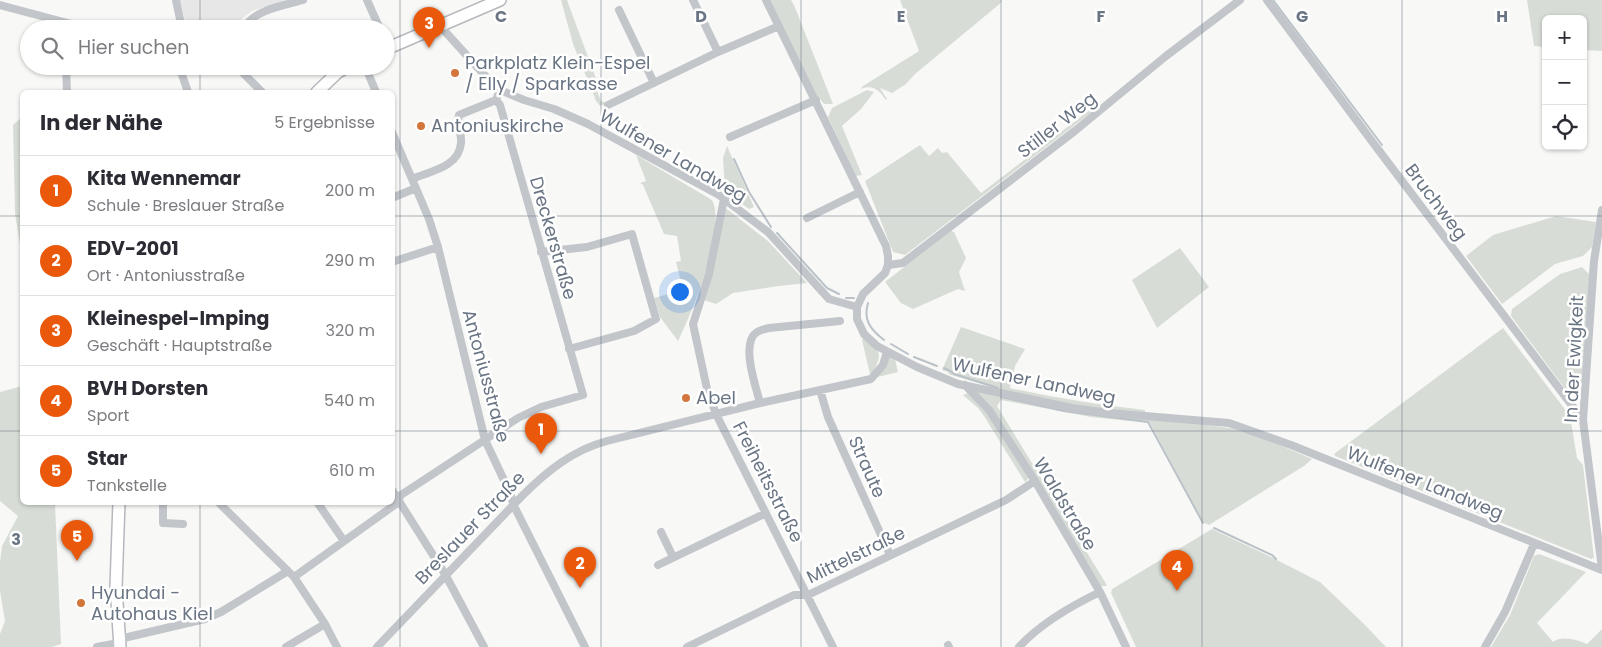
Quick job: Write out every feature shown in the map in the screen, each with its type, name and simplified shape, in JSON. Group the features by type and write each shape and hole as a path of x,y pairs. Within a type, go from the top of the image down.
{"main road":[{"path":"395,45 500,0"},
{"path":"319,90 335,75"},
{"path":"119,505 116,587 119,644"}],"street":[{"path":"176,0 180,20"},
{"path":"252,20 262,12 303,0"},
{"path":"367,0 376,20"},
{"path":"693,0 718,52"},
{"path":"766,0 886,246 888,266 885,273 862,294 857,307"},
{"name":"Stiller Weg","path":"888,266 903,263 1076,130 1166,56 1240,0"},
{"name":"Bruchweg","path":"1267,0 1583,420"},
{"path":"0,5 50,20"},
{"path":"619,10 654,83"},
{"path":"608,105 718,52 779,26"},
{"name":"Wulfener Landweg","path":"440,27 500,90 554,109 588,124 724,199 768,232 829,299 857,307 857,319 864,334 887,352 917,367 965,385 1072,408 1228,423 1298,448 1602,570"},
{"path":"66,75 66,90"},
{"path":"182,75 187,90"},
{"path":"244,75 260,90"},
{"path":"369,75 375,90"},
{"path":"412,179 446,165 455,159 461,140 457,124 459,115 496,100 500,90"},
{"name":"Dreckerstraße","path":"485,440 518,418 583,395 500,105 496,100"},
{"path":"730,137 816,100"},
{"name":"Antoniusstraße","path":"395,139 429,218 438,247 485,440 510,493 514,506 585,647"},
{"path":"395,197 416,188"},
{"path":"807,218 860,192"},
{"name":"Freiheitsstraße","path":"724,199 709,274 693,324 707,390 716,414 833,647"},
{"name":"In der Ewigkeit","path":"1602,210 1594,261 1583,420 1602,570"},
{"path":"541,252 587,247 632,234 639,258 656,319 634,330 569,349"},
{"path":"395,261 438,247"},
{"path":"760,403 748,349 751,339 757,332 769,328 840,320"},
{"name":"Breslauer Straße","path":"377,647 445,574 533,485 574,453 596,444 760,403 871,378 883,365 887,352"},
{"name":"Waldstraße","path":"965,385 988,410 1035,481 1100,592 1126,647"},
{"name":"Straute","path":"820,390 828,417 890,555"},
{"path":"395,505 401,495 485,440"},
{"name":"Mittelstraße","path":"687,647 794,595 808,595 1006,500 1035,481"},
{"path":"395,494 445,574 484,647"},
{"path":"164,505 163,523 184,524"},
{"path":"221,505 291,574 337,647"},
{"path":"319,505 344,542"},
{"path":"97,647 119,644 128,637 205,620 291,574 344,542 395,505"},
{"path":"658,565 673,556 766,513"},
{"path":"661,532 673,556"},
{"path":"1485,647 1505,612 1534,544"},
{"path":"1019,647 1042,627 1080,602 1100,592"},
{"path":"286,647 324,624"}],"shaded area":[{"path":"180,0 286,0 252,11 240,20 185,20"},
{"path":"561,0 567,0 598,84 595,86 601,101 607,103 600,106 596,101 573,44"},
{"path":"770,0 791,0 833,104 824,104 816,94"},
{"path":"900,0 1001,0 1002,2 915,74 906,84 892,93 880,88 886,100 873,88 861,89 919,51"},
{"path":"1527,0 1602,0 1602,51 1587,50 1587,15 1542,15 1542,47 1534,46"},
{"path":"867,90 874,92 861,109 842,126 862,175 856,176 828,117 832,108"},
{"path":"1091,109 1093,111 905,255 893,252 865,181 920,145 929,156 938,148 942,153 947,152 981,193"},
{"path":"20,119 20,245 15,213 13,125"},
{"path":"727,146 754,207 749,209 725,192 723,158"},
{"path":"636,155 712,200 715,213 712,249 706,270 678,341 660,317 654,298 683,290 676,262 681,261 677,236 664,234 643,185 640,183 646,181"},
{"path":"727,209 768,241 807,283 733,293 716,304 704,300 723,211"},
{"path":"1556,216 1596,222 1592,247 1583,256 1555,264 1502,304 1466,256 1493,235"},
{"path":"951,231 954,232 966,258 959,272 965,291 958,289 913,309 901,303 885,282"},
{"path":"1180,248 1209,287 1157,328 1132,280"},
{"path":"1582,267 1590,275 1582,382 1566,390 1511,316 1512,309 1560,274"},
{"path":"961,327 1025,349 1015,366 1010,388 1077,401 1145,410 1145,414 1107,411 1020,395 948,374 949,372 942,370"},
{"path":"1503,328 1570,416 1577,458 1583,465 1594,558 1591,559 1334,454"},
{"path":"864,337 876,349 879,355 876,367 870,374 862,340"},
{"path":"889,357 895,359 898,372 878,377"},
{"path":"20,387 20,505 55,505 61,644 52,647 0,647 0,634 5,621 0,591 2,546 18,516 0,501 0,392"},
{"path":"972,389 1037,403 1230,428 1263,438 1312,459 1304,466 1209,525 1203,522 1150,423 1091,417 1001,400 997,406 1107,586 1101,586 1003,426"},
{"path":"968,393 987,412 1028,477 1025,482 984,416 963,395"},
{"path":"1212,529 1320,582 1386,647 1136,647 1111,593 1112,589"},
{"path":"1539,554 1586,572 1537,623 1553,642 1565,639 1587,644 1602,629 1602,647 1491,647 1510,615 1534,556"}],"waterway":[{"path":"1273,0 1382,145"},
{"path":"734,159 749,192 771,227"},
{"path":"777,233 827,288 839,294"},
{"path":"846,298 854,298"},
{"path":"868,303 866,314 869,324 884,340"},
{"path":"891,344 908,354"},
{"path":"914,357 937,366"},
{"path":"944,368 954,374 998,388"},
{"path":"1001,397 1064,411 1148,422 1203,523"},
{"path":"1214,528 1272,555 1276,559"}],"place":[{"name":"Kleinespel-Imping","path":"429,48"},
{"name":"Parkplatz Klein-Espel / Elly / Sparkasse","path":"455,73"},
{"name":"Antoniuskirche","path":"421,126"},
{"name":"Abel","path":"686,398"},
{"name":"Kita Wennemar","path":"541,454"},
{"name":"Star","path":"77,561"},
{"name":"EDV-2001","path":"580,588"},
{"name":"BVH Dorsten","path":"1177,591"},
{"name":"Hyundai - Autohaus Kiel","path":"81,603"}]}
